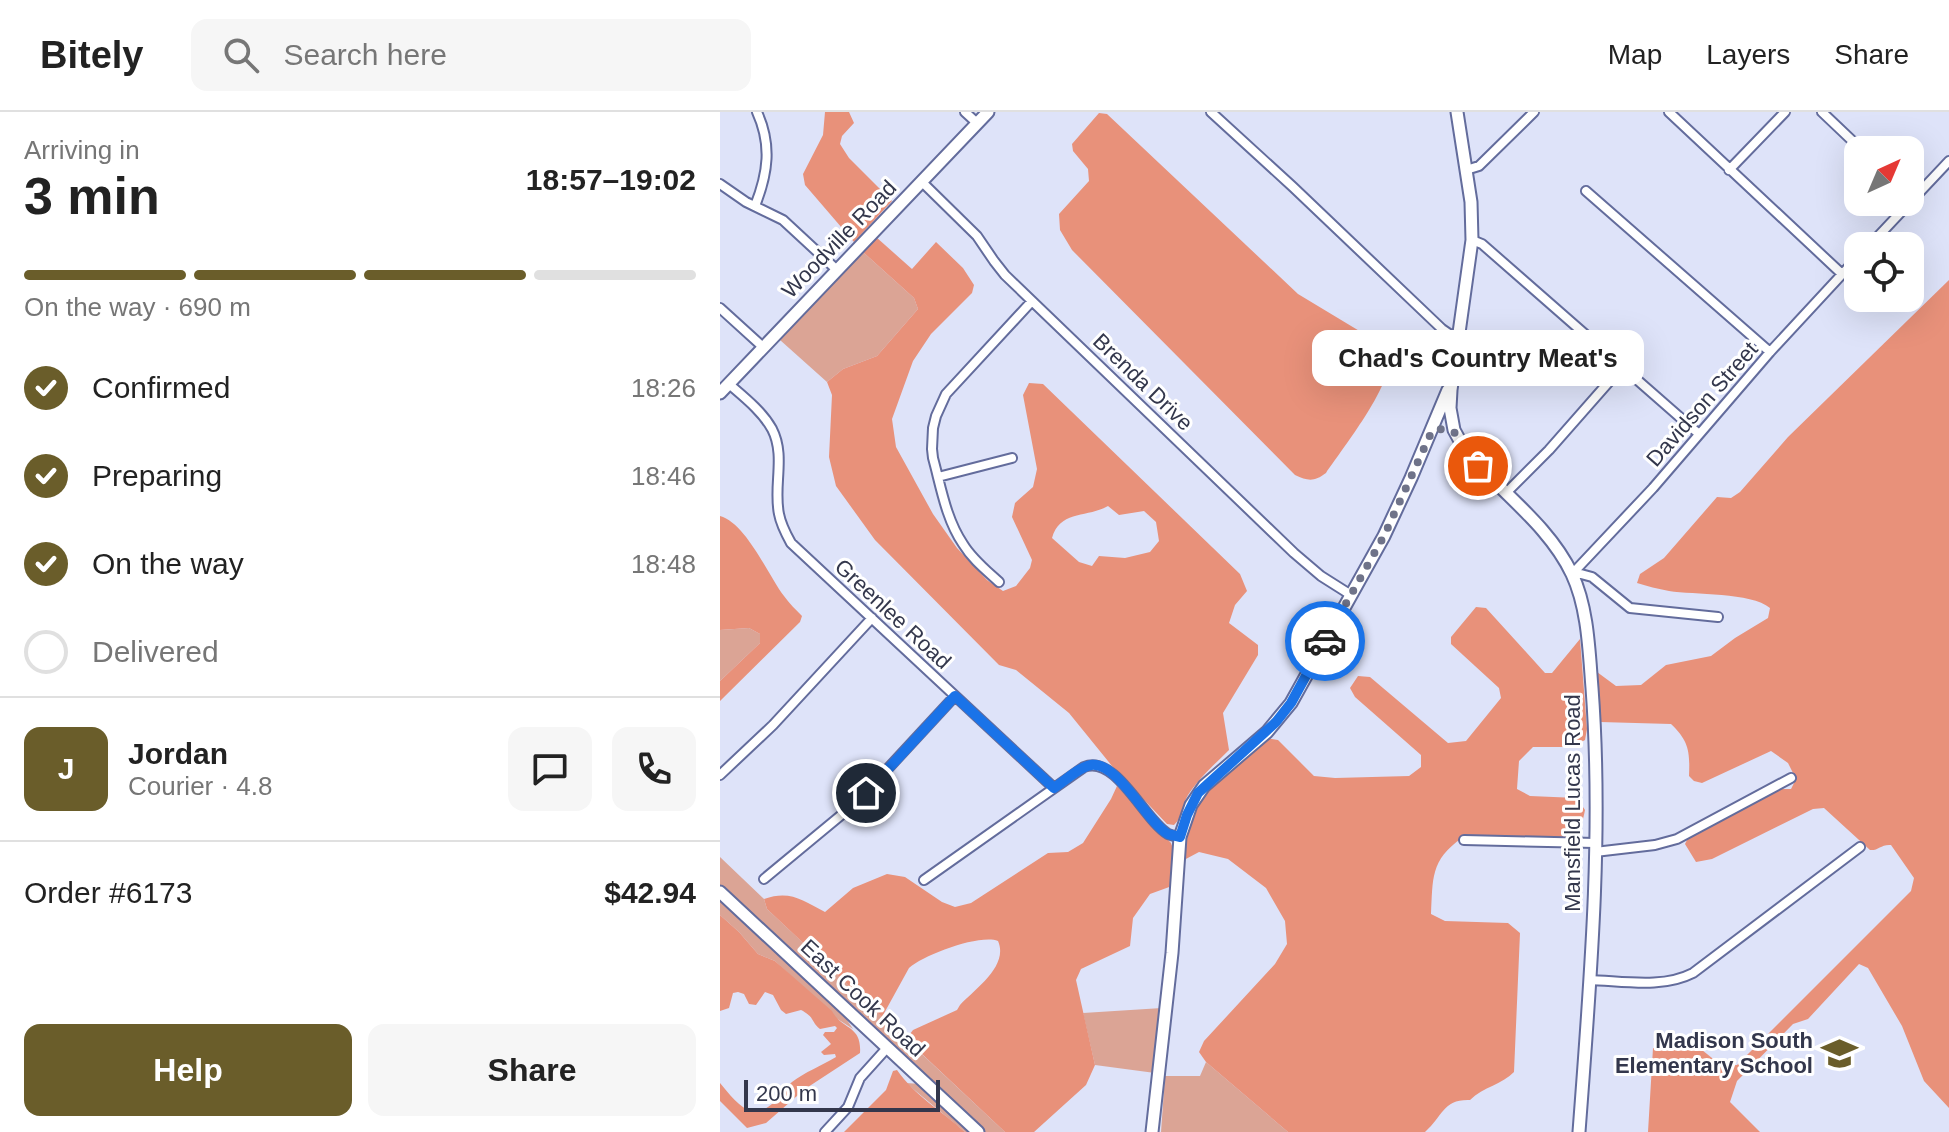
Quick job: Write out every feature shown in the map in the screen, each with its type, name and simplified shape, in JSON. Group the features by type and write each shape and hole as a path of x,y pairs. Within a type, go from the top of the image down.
{"street":[{"path":"755,206 764,185 768,156 765,132 757,112"},
{"path":"965,112 977,123"},
{"name":"Woodville Road","path":"720,393 988,112"},
{"path":"1212,112 1442,329 1458,340"},
{"path":"1432,431 1454,428 1450,401 1472,240 1471,202 1457,112"},
{"path":"1466,170 1479,166 1534,112"},
{"path":"1669,112 1842,274"},
{"path":"1729,170 1785,112"},
{"path":"1822,112 1847,136"},
{"path":"1924,185 1949,161"},
{"name":"Brenda Drive","path":"922,182 977,236 994,261 1032,301 1294,553 1321,576 1351,595"},
{"path":"720,184 792,227 837,270"},
{"path":"1586,191 1770,352"},
{"path":"1881,232 1895,216"},
{"path":"1472,240 1482,244 1699,434"},
{"name":"Davidson Street","path":"1572,574 1644,498 1842,274"},
{"path":"999,582 971,555 956,533 938,477 932,439 940,404 954,384 1032,301"},
{"path":"720,308 763,347"},
{"path":"1506,493 1549,450 1622,367"},
{"path":"1152,1132 1172,953 1180,837 1187,815 1198,793 1211,779 1267,732 1284,713 1397,510 1453,378"},
{"name":"Greenlee Road","path":"729,384 761,413 777,440 778,513 785,533 800,552 1054,788"},
{"name":"Mansfield Lucas Road","path":"1454,428 1465,450 1544,533 1572,574 1584,617 1596,760 1589,980 1579,1132"},
{"path":"938,477 1012,458"},
{"path":"1572,574 1598,580 1630,608 1718,617"},
{"path":"720,775 773,725 872,618"},
{"path":"764,879 857,802 955,696"},
{"path":"924,880 1084,767 1095,765 1119,780 1167,833 1180,837"},
{"path":"1464,840 1595,848 1655,845 1677,839 1791,778"},
{"path":"1589,980 1660,982 1685,978 1860,847"},
{"name":"East Cook Road","path":"720,892 978,1132"},
{"path":"825,1132 848,1107 860,1078 887,1048"}],"shaded area":[{"path":"825,112 849,112 854,123 842,136 840,144 849,158 892,201 854,242 805,185 803,174 823,135"},
{"path":"1099,113 1107,114 1298,294 1371,338 1384,352 1388,363 1381,388 1353,435 1322,476 1311,480 1295,475 1072,250 1060,230 1059,214 1089,181 1088,169 1073,151 1072,144"},
{"path":"876,237 912,269 936,242 963,268 974,285 972,293 931,334 913,361 892,419 896,447 933,514 957,548 987,580 1003,591 1016,586 1030,568 1032,560 1012,517 1015,503 1033,487 1037,469 1023,395 1029,383 1043,384 1240,574 1247,591 1235,605 1229,623 1258,645 1258,655 1223,713 1229,750 1192,789 1174,825 1167,824 1112,766 1069,713 1016,670 999,665 875,540 836,486 829,457 832,395 827,382 843,369 877,356 918,309 914,298 863,252","holes":["1108,506 1119,515 1144,511 1156,522 1159,541 1150,552 1125,558 1099,556 1092,566 1079,562 1052,538 1061,523 1075,516"]},
{"path":"863,252 914,298 918,309 877,356 843,369 827,382 780,340"},
{"path":"1949,280 1949,1108 1924,1081 1902,1026 1868,968 1859,964 1808,1019 1793,1024 1737,1081 1730,1102 1760,1132 1648,1132 1653,1048 1702,1050 1722,1066 1737,1065 1911,891 1914,878 1891,845 1870,850 1824,808 1813,809 1712,859 1696,862 1685,844 1689,836 1779,789 1791,789 1796,779 1788,763 1771,751 1702,783 1694,781 1689,776 1685,742 1671,724 1600,722 1597,672 1616,686 1641,685 1666,665 1711,656 1768,618 1770,608 1750,599 1669,591 1637,583 1640,574 1664,558 1717,497 1731,498 1740,492 1788,437 1916,312 1924,312 1924,304"},
{"path":"720,516 739,528 784,596 802,616 800,622 720,701 720,681 760,643 760,634 749,628 720,630"},
{"path":"1476,607 1486,608 1545,673 1552,673 1580,639 1587,729 1585,740 1572,747 1533,747 1519,761 1517,789 1530,796 1577,798 1585,810 1579,829 1571,839 1462,838 1444,854 1433,880 1431,914 1445,921 1508,923 1520,933 1514,1072 1470,1100 1449,1105 1425,1132 1288,1132 1206,1062 1199,1052 1204,1041 1275,964 1287,944 1285,921 1266,888 1228,859 1199,852 1184,860 1184,841 1191,812 1201,795 1266,738 1278,740 1314,776 1409,776 1421,767 1421,755 1355,697 1350,688 1358,676 1370,677 1448,743 1466,741 1501,698 1499,688 1451,644 1451,637"},
{"path":"749,628 760,634 760,643 720,681 720,630"},
{"path":"1117,786 1171,843 1178,863 1172,886 1150,894 1133,918 1130,946 1081,969 1076,980 1095,1065 1086,1085 1034,1132 1005,1132 906,1039 913,1030 957,1010 982,984 999,959 998,941 965,943 916,963 909,968 882,1017 767,909 764,899 789,896 825,912 853,888 887,874 905,877 942,902 955,907 971,903 1048,853 1068,852 1083,843"},
{"path":"720,857 764,899 767,909 1005,1132 985,1132 720,887"},
{"path":"720,898 849,1018 847,1020 853,1029 836,1018 775,961 758,954 720,915"},
{"path":"720,915 758,954 775,961 855,1032 860,1044 860,1053 805,1089 766,1123 747,1128 720,1101 720,1083 745,1108 759,1111 767,1108 792,1082 836,1057 835,1054 824,1055 821,1052 831,1044 823,1035 825,1032 834,1032 837,1028 820,1029 801,1010 786,1014 773,995 765,992 756,1005 749,1004 744,994 733,993 729,1008 720,1011"},
{"path":"1162,1008 1155,1073 1095,1065 1083,1013"},
{"path":"1206,1062 1288,1132 1161,1132 1165,1076 1200,1076"},
{"path":"897,1070 920,1096 965,1132 844,1132 886,1090 893,1071"},
{"path":"906,1083 921,1084 972,1132 965,1132"}],"way so far":[{"path":"1325,641 1384,536 1432,431 1442,429 1455,433 1478,466"}],"place":[{"name":"Chad's Country Meat's","path":"1478,466"},
{"name":"Madison South Elementary School","path":"1839,1053"}],"route":[{"path":"866,793 955,696 1054,788 1084,767 1095,765 1119,780 1167,833 1180,837 1198,793 1276,722 1291,703 1325,641"}]}
